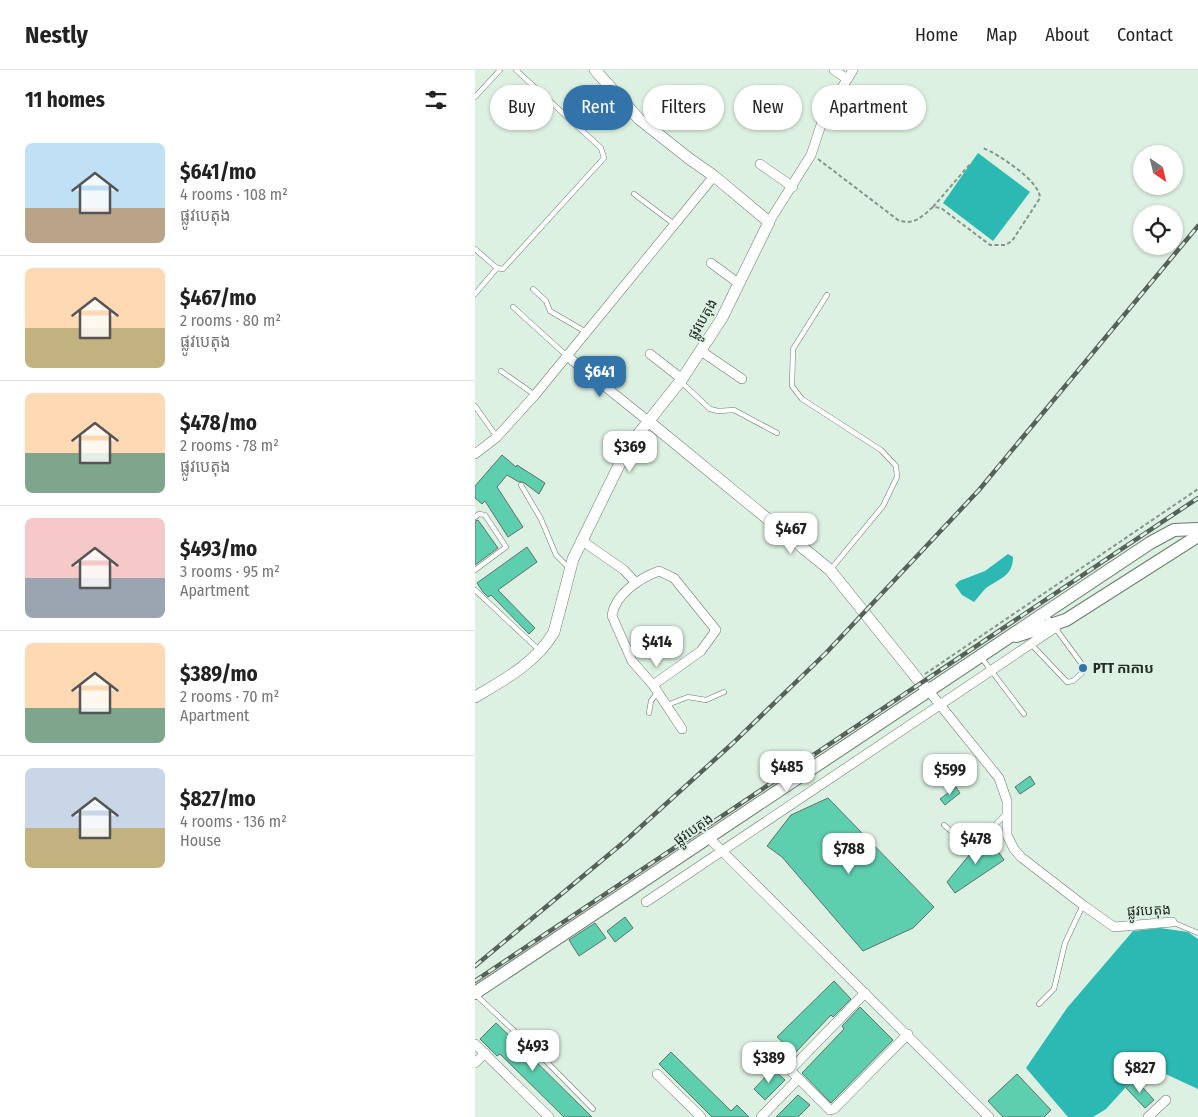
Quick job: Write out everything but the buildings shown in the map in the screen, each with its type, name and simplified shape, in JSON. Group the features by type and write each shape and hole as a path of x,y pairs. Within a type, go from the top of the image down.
{"main road":[{"name":"ផ្លូវបេតុង","path":"1025,635 1044,613 1163,535 1174,530 1198,529"},
{"name":"ផ្លូវបេតុង","path":"475,993 979,655 1000,642 1054,626 1066,620 1198,536"}],"street":[{"path":"595,70 639,119 714,176 769,222 793,187 811,155 824,116 853,70"},
{"path":"834,70 847,79"},
{"path":"760,164 793,187"},
{"path":"475,454 497,437 535,395 714,176"},
{"name":"ផ្លូវបេតុង","path":"475,697 500,683 540,651 554,632 570,569 581,540 628,447 681,380 722,318 769,222"},
{"path":"711,263 738,283"},
{"path":"701,351 742,379"},
{"path":"650,354 681,380"},
{"name":"ផ្លូវបេតុង","path":"567,356 830,570 917,679 941,704 999,778 1006,793 1007,835 1014,849 1021,857 1083,906 1114,927 1172,922"},
{"path":"581,540 617,565 636,583"},
{"path":"656,688 701,651 716,630 674,578 659,571 636,583 617,601 612,616 632,661 656,688 682,729"},
{"path":"647,902 991,670 1025,635"},
{"path":"708,837 989,1117"},
{"path":"865,993 791,1067 790,1070 799,1079 832,1111 907,1034"},
{"path":"475,1044 549,1117"},
{"path":"475,1063 485,1053"},
{"path":"657,1074 701,1117"},
{"path":"761,1117 799,1079"},
{"path":"1148,1117 1166,1100"}],"lane":[{"path":"475,97 500,70"},
{"path":"475,250 497,268 503,269 604,158 601,148 516,70"},
{"path":"634,194 674,224"},
{"path":"475,294 497,268"},
{"path":"533,289 546,301 550,312 586,332"},
{"path":"827,295 793,349 792,386 802,399 881,450 896,466 897,477 883,506 830,570"},
{"name":"ផ្លូវបេតុង","path":"513,307 567,356"},
{"path":"501,371 535,395"},
{"path":"681,380 711,409 718,411 734,410 777,433"},
{"path":"475,406 497,437"},
{"path":"521,485 541,519 556,555 570,569"},
{"path":"475,517 479,514 485,515 506,547 475,570"},
{"path":"475,590 540,651"},
{"path":"1025,635 1067,682 1073,681 1082,673 1083,668 1044,613"},
{"path":"979,655 1024,714"},
{"path":"649,713 656,688"},
{"path":"667,705 689,697 706,700 723,692"},
{"path":"944,825 962,840 969,842 978,838 1007,813"},
{"path":"1039,1004 1054,989 1065,943 1083,906"},
{"name":"ផ្លូវបេតុង","path":"1172,922 1198,933"},
{"path":"475,993 593,1109"}],"path":[{"path":"933,207 941,208 990,245 1005,245 1012,241 1040,198 1040,192 1034,182 993,152 983,148"},
{"path":"811,155 898,220 907,224 914,222 933,207 970,164"},
{"path":"917,679 1198,489"}],"water":[{"path":"978,153 1030,192 993,241 943,203"},
{"path":"1008,554 1013,557 1011,569 1008,573 985,589 974,602 962,595 955,585 959,581 985,571"},
{"path":"1160,928 1188,932 1198,939 1198,1089 1146,1065 1106,1109 1093,1117 1068,1117 1026,1068 1067,1008 1133,931"}],"railway":[{"path":"475,966 624,842 733,743 826,653 979,490 1198,226"},
{"path":"475,981 1198,498"}],"place":[{"name":"PTT កាកាប","path":"1083,668"}]}
